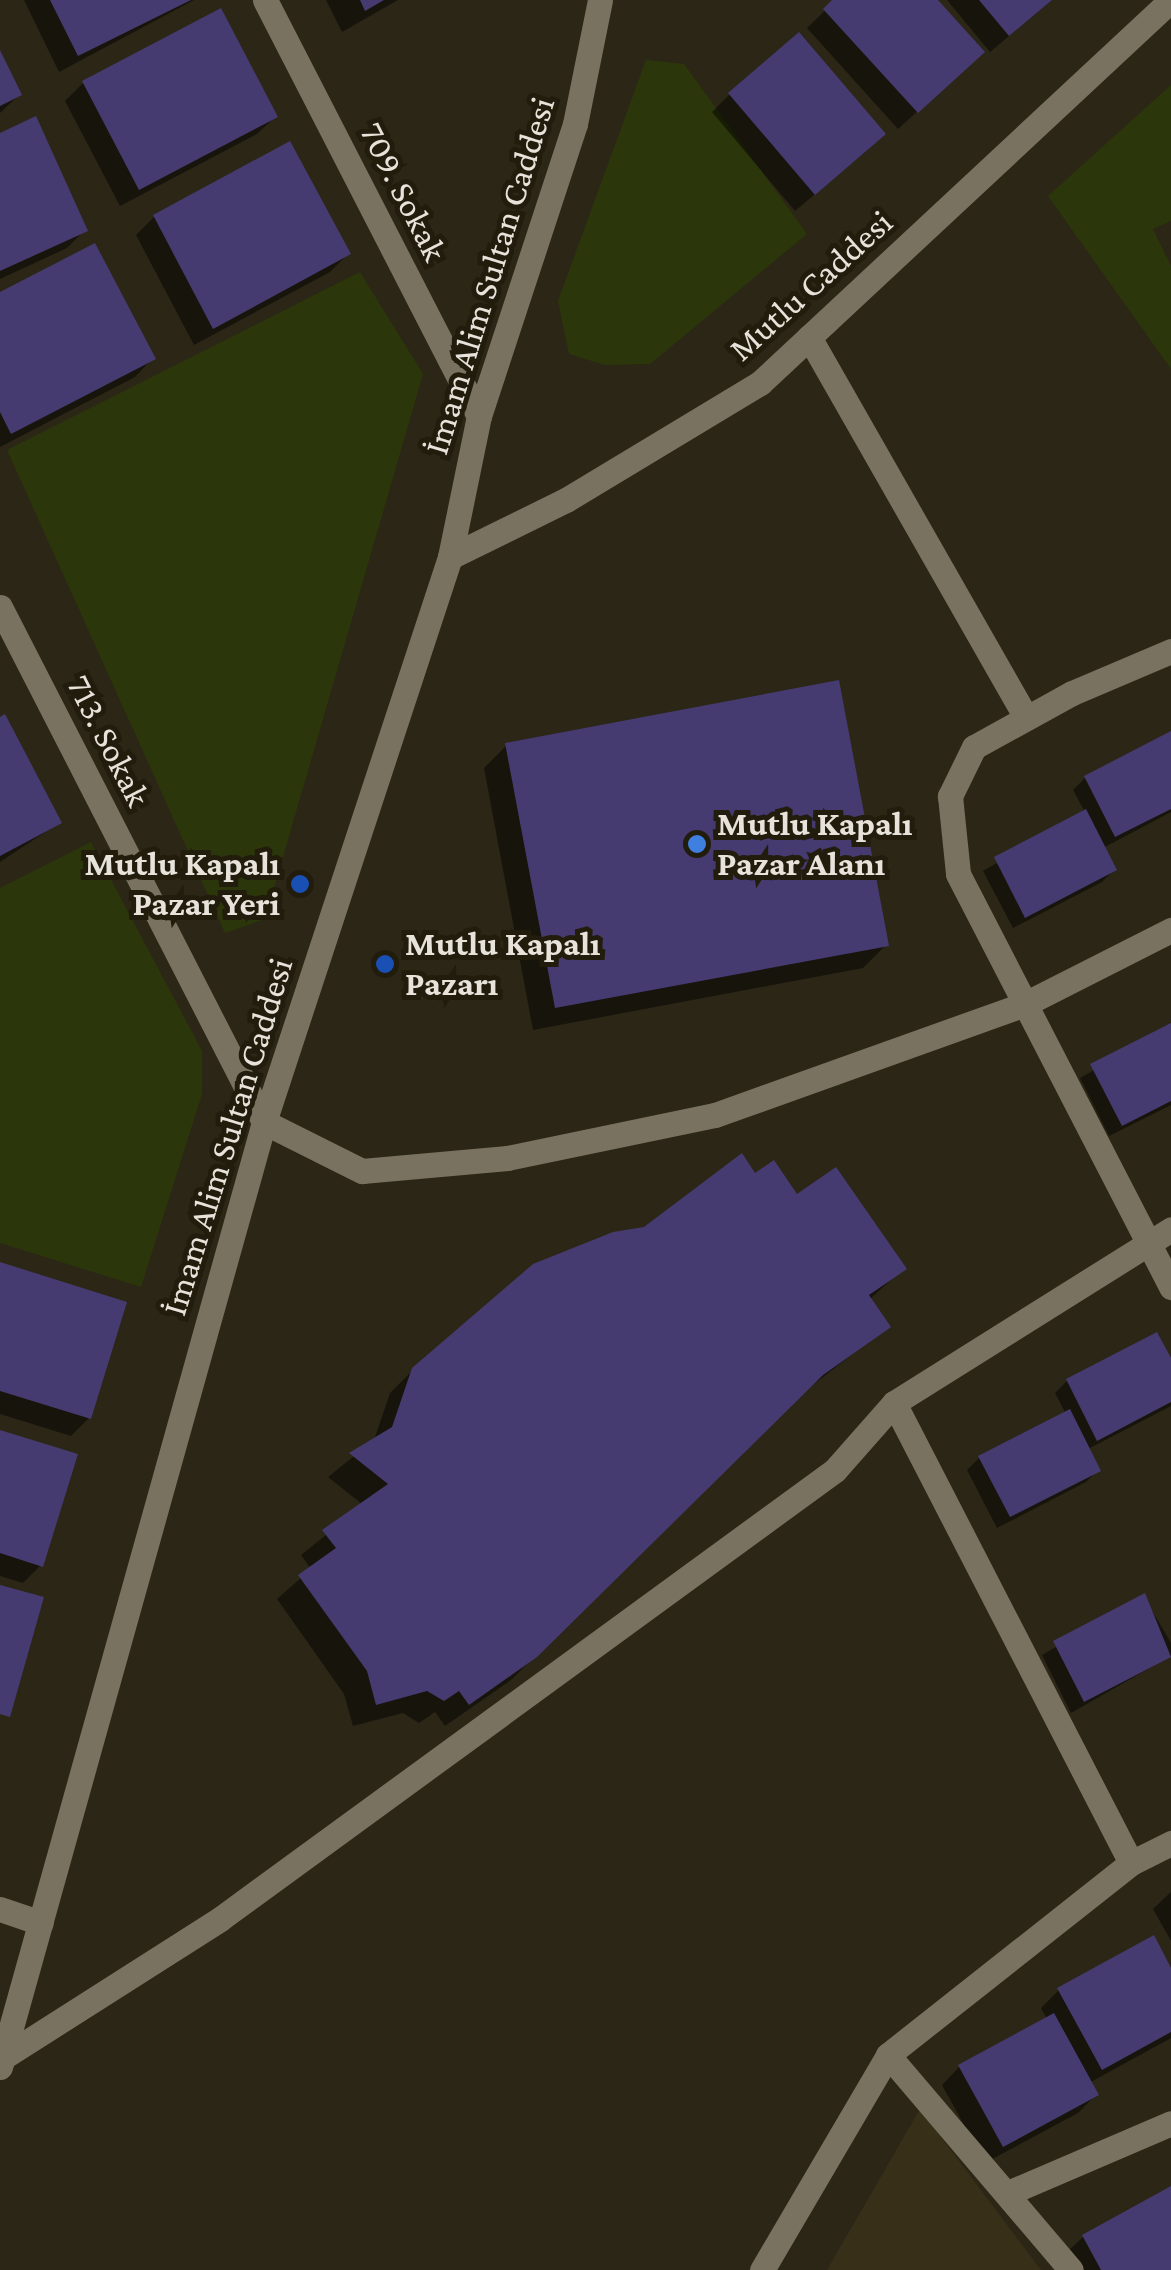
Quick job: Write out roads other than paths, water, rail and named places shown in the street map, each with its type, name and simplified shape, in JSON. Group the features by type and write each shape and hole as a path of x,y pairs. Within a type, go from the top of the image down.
{"street":[{"name":"709. Sokak","path":"266,0 479,416"},
{"name":"İmam Alim Sultan Caddesi","path":"1,2062 264,1122 450,557 479,416 576,124 600,0"},
{"name":"Mutlu Caddesi","path":"450,557 566,500 760,383 1171,0"},
{"path":"809,337 1026,718"},
{"name":"713. Sokak","path":"0,607 264,1122"},
{"path":"1171,652 1026,718 974,747 950,796 958,874 1171,1288"},
{"path":"264,1122 362,1170 507,1158 715,1115 1023,1005 1171,930"},
{"path":"1,2062 220,1920 819,1482 894,1403 1171,1229"},
{"path":"894,1403 1131,1863"},
{"path":"762,2270 888,2056 1131,1863 1171,1843"},
{"path":"0,1909 40,1923"},
{"path":"888,2056 1071,2270"},
{"path":"1008,2193 1171,2123"}],"place":[{"name":"Mutlu Kapalı Pazar Alanı","path":"697,844"},
{"name":"Mutlu Kapalı Pazar Yeri","path":"300,884"},
{"name":"Mutlu Kapalı Pazarı","path":"385,964"}]}
